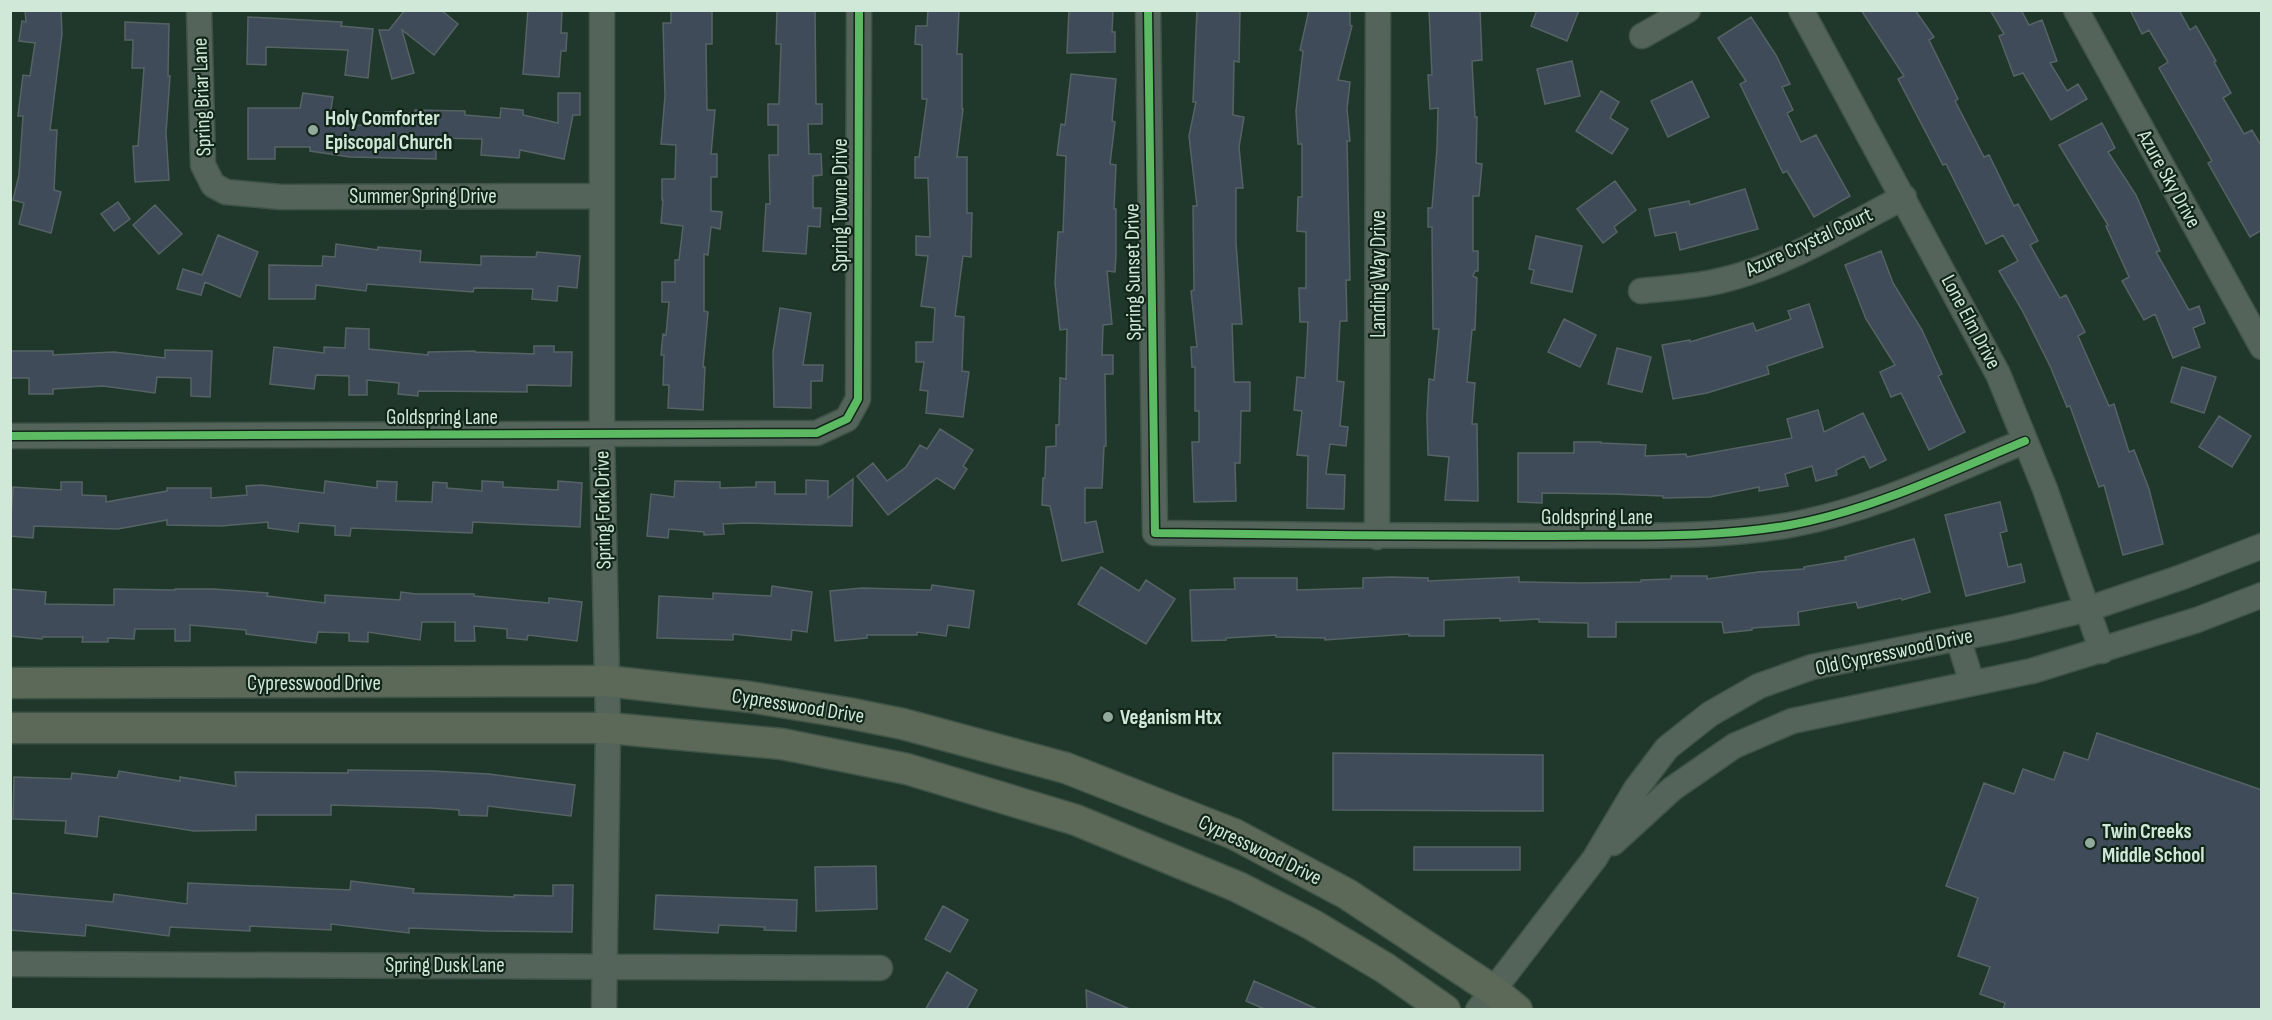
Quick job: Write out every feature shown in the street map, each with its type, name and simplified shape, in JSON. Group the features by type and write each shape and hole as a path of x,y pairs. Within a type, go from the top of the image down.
{"main road":[{"name":"Cypresswood Drive","path":"10,683 607,681 750,697 848,713 957,738 1074,771 1234,834 1347,894 1486,1000 1517,1010"},
{"path":"67,727 69,683"},
{"name":"Cypresswood Drive","path":"10,728 608,728 782,744 907,769 1061,814 1238,887 1311,924 1385,968 1445,1010"},
{"path":"1061,814 1074,771"}],"street":[{"name":"Spring Briar Lane","path":"199,10 203,165 213,185 226,192 244,194"},
{"name":"Spring Fork Drive","path":"602,10 602,435 608,728 604,1010"},
{"name":"Spring Towne Drive","path":"858,399 859,10"},
{"name":"Spring Sunset Drive","path":"1148,10 1155,533"},
{"name":"Landing Way Drive","path":"1377,537 1378,10"},
{"path":"1642,36 1688,10"},
{"name":"Lone Elm Drive","path":"1801,10 1998,374 2045,489 2102,651"},
{"name":"Azure Sky Drive","path":"2076,10 2262,347"},
{"name":"Summer Spring Drive","path":"244,194 602,196"},
{"name":"Azure Crystal Court","path":"1641,291 1718,281 1761,268 1802,250 1904,197"},
{"name":"Goldspring Lane","path":"10,436 817,433 847,419 858,399"},
{"name":"Goldspring Lane","path":"1155,533 1377,537 1682,535 1790,525 1866,506 2025,441"},
{"name":"Old Cypresswood Drive","path":"1486,1000 1595,858 1636,789 1667,748 1710,714 1760,686 1812,667 2088,609 2182,577 2262,546"},
{"name":"Old Cypresswood Drive","path":"1595,858 1672,789 1734,746 1792,721 2032,671 2197,621 2262,595"},
{"path":"1958,638 1972,683"},
{"name":"Spring Dusk Lane","path":"10,964 880,968"}],"building":[{"path":"25,10 61,10 62,34 50,130 57,130 54,190 61,192 51,233 19,224 24,203 13,200 19,175 23,116 18,116 23,75 30,76 35,43 19,41 22,21 26,22"},
{"path":"405,10 441,10 458,24 434,55 402,30 414,73 392,79 379,30 389,30"},
{"path":"528,10 562,10 561,33 567,33 566,51 561,51 559,77 523,74"},
{"path":"671,10 712,10 712,44 706,44 707,110 715,110 711,154 717,154 717,177 711,177 711,211 722,212 720,229 711,227 708,255 704,254 704,311 708,312 703,367 705,367 703,410 668,408 669,385 663,385 664,355 661,355 663,334 666,335 669,302 662,302 662,282 675,282 675,260 679,260 683,226 661,223 662,179 675,179 676,145 661,144 665,96 663,23 671,23"},
{"path":"777,10 815,10 816,104 822,104 822,124 808,124 809,154 821,154 822,175 813,176 813,208 821,208 820,227 808,226 806,254 763,251 766,204 770,204 769,155 778,155 778,125 768,125 768,104 779,104 781,44 776,44"},
{"path":"928,10 959,10 957,54 962,54 963,109 957,157 967,157 967,213 972,213 971,257 963,256 955,316 964,317 962,371 969,372 963,417 926,413 928,391 920,390 924,362 916,362 916,342 933,342 935,308 921,306 928,256 916,255 916,236 930,237 928,178 915,178 915,157 919,157 927,99 922,99 922,45 915,44 916,26 927,26"},
{"path":"1069,10 1113,10 1112,32 1115,32 1115,52 1067,53"},
{"path":"1197,10 1240,10 1239,62 1234,61 1233,115 1244,117 1239,147 1243,188 1236,188 1236,243 1242,324 1232,324 1234,382 1250,382 1250,411 1241,411 1240,463 1235,463 1236,501 1194,502 1192,442 1199,442 1199,411 1195,411 1195,367 1192,367 1191,347 1197,347 1191,291 1194,290 1193,206 1197,206 1189,136 1196,102 1193,102"},
{"path":"1309,10 1350,10 1350,25 1352,26 1338,80 1350,82 1347,109 1350,141 1347,141 1350,280 1346,280 1347,321 1340,321 1337,381 1344,382 1340,426 1348,427 1346,446 1330,444 1326,474 1345,475 1344,509 1307,508 1308,456 1297,455 1302,411 1294,410 1297,377 1305,378 1308,322 1300,322 1299,288 1306,288 1306,232 1297,231 1298,197 1302,197 1302,144 1298,144 1296,111 1303,51 1300,50"},
{"path":"1429,10 1480,10 1482,60 1472,61 1475,117 1477,117 1476,163 1482,164 1479,196 1473,196 1473,251 1478,251 1478,271 1475,271 1473,276 1477,278 1475,330 1472,330 1467,382 1475,383 1472,424 1477,424 1478,501 1445,500 1449,457 1428,455 1429,379 1434,380 1439,329 1433,329 1432,227 1428,227 1428,208 1432,208 1437,149 1438,108 1430,109 1428,75 1432,75"},
{"path":"1537,10 1579,10 1567,41 1531,26"},
{"path":"1861,10 1915,10 1934,37 1929,40 1958,99 1955,101 1984,157 1989,155 2014,206 2018,204 2038,241 2030,245 2060,298 2066,295 2085,332 2078,336 2109,406 2114,404 2129,452 2134,450 2149,489 2163,544 2123,555 2104,485 2099,487 2070,406 2067,407 2050,366 2022,310 1999,271 2018,261 2003,235 1986,244 1946,164 1943,165 1898,79 1904,76"},
{"path":"1990,10 2021,10 2029,25 2042,20 2057,61 2050,63 2067,91 2078,84 2087,99 2051,120 2023,73 2014,76 1999,36 2004,34"},
{"path":"2130,10 2179,10 2190,30 2196,26 2231,93 2223,98 2244,134 2252,130 2262,147 2262,230 2250,237 2208,163 2212,161 2159,68 2168,62 2149,30 2142,34"},
{"path":"248,17 342,22 341,26 373,29 368,78 345,75 348,50 266,47 266,65 247,64"},
{"path":"1751,17 1776,55 1790,84 1782,87 1793,110 1787,113 1801,142 1816,135 1850,196 1814,217 1787,171 1783,173 1740,84 1746,81 1718,38"},
{"path":"125,22 169,24 168,76 170,76 166,133 169,180 135,182 133,146 138,146 144,68 132,68 133,40 125,40"},
{"path":"1572,61 1580,96 1545,104 1537,69"},
{"path":"1071,74 1116,79 1112,121 1115,122 1110,164 1116,165 1114,209 1116,209 1116,255 1115,272 1107,271 1112,324 1103,325 1102,355 1113,355 1113,374 1105,374 1106,446 1104,446 1102,488 1085,488 1085,523 1096,521 1103,552 1062,561 1050,506 1042,505 1046,447 1056,446 1060,378 1066,379 1067,329 1060,330 1055,283 1058,232 1063,232 1066,156 1057,155 1061,124 1065,125"},
{"path":"1692,81 1709,117 1668,137 1651,101"},
{"path":"1601,91 1619,102 1610,118 1628,129 1612,154 1576,131"},
{"path":"303,93 333,97 329,121 350,125 385,126 385,112 415,113 415,110 465,111 465,115 500,118 501,108 523,110 523,115 558,123 558,93 580,93 580,115 573,115 564,159 520,150 519,158 481,155 482,139 436,138 436,159 350,157 310,151 310,147 275,147 275,159 248,159 248,108 300,108"},
{"path":"2102,123 2115,148 2108,152 2136,195 2160,251 2156,252 2189,310 2199,306 2205,323 2193,328 2200,347 2173,358 2155,314 2144,320 2122,281 2129,277 2106,226 2108,225 2059,145"},
{"path":"1615,181 1636,210 1614,227 1617,232 1603,243 1577,209"},
{"path":"1745,189 1758,229 1680,250 1676,232 1655,236 1649,209 1689,201 1690,205"},
{"path":"118,202 130,219 114,231 101,214"},
{"path":"155,205 182,234 159,254 133,225"},
{"path":"218,235 258,252 240,297 205,282 201,295 177,289 183,269 202,275"},
{"path":"1536,236 1582,246 1572,292 1531,283 1534,270 1529,269"},
{"path":"336,244 378,250 378,247 421,251 420,262 481,265 481,256 536,257 537,252 580,256 577,288 558,286 557,301 532,299 533,289 474,288 473,292 367,284 366,291 316,285 315,299 269,299 269,265 322,266 323,256 335,257"},
{"path":"1881,251 1893,283 1922,330 1942,374 1938,376 1965,432 1929,450 1901,393 1891,397 1880,372 1895,365 1866,319 1845,265"},
{"path":"1809,304 1823,347 1767,366 1769,374 1707,393 1673,399 1662,345 1690,340 1690,342 1753,323 1756,331 1791,319 1788,311"},
{"path":"780,308 811,313 803,365 823,365 822,381 811,381 811,408 774,407 773,352"},
{"path":"1564,319 1596,335 1580,367 1548,352"},
{"path":"346,328 369,329 369,349 428,355 428,352 475,351 534,354 534,346 554,346 554,352 572,352 571,386 527,385 527,392 418,391 418,396 398,394 399,383 367,380 367,395 349,395 349,376 316,375 314,389 270,384 274,347 324,353 324,347 345,348"},
{"path":"1617,348 1651,357 1642,392 1608,384"},
{"path":"165,350 212,351 210,397 191,396 191,378 157,377 155,393 103,386 53,389 53,394 29,394 29,378 10,378 10,351 53,351 53,355 114,352 165,358"},
{"path":"2182,367 2216,377 2204,413 2171,402"},
{"path":"1818,410 1824,432 1863,413 1886,460 1870,468 1864,456 1836,470 1837,475 1816,481 1812,466 1785,474 1788,486 1759,491 1759,487 1710,497 1663,498 1663,496 1542,493 1542,503 1518,502 1518,453 1574,453 1574,442 1601,442 1646,445 1645,456 1686,454 1687,457 1792,438 1787,419"},
{"path":"2219,416 2251,436 2232,467 2199,447"},
{"path":"940,429 973,450 963,466 967,469 954,489 937,478 888,515 857,476 873,463 887,481 906,467 920,445 927,449"},
{"path":"853,479 852,526 723,524 724,534 704,535 704,532 669,529 668,538 647,536 651,494 674,497 675,481 720,482 720,488 756,487 756,482 775,482 775,494 806,494 806,480 828,481 828,498"},
{"path":"325,481 377,488 377,481 397,482 396,501 432,502 433,482 447,483 447,488 482,491 482,481 503,482 503,487 558,490 558,481 582,483 580,527 473,522 472,533 351,528 350,536 335,535 335,526 299,523 298,532 268,528 268,522 221,526 167,525 167,520 118,529 34,526 33,538 10,536 13,487 61,490 61,482 82,482 82,495 106,496 106,502 167,491 167,488 211,488 211,498 247,495 246,486 262,485 324,493"},
{"path":"2000,502 2007,531 2000,533 2008,567 2021,564 2025,582 1966,596 1945,515"},
{"path":"1914,539 1930,592 1858,608 1856,602 1798,612 1799,625 1752,628 1752,630 1724,633 1722,622 1616,622 1616,637 1588,637 1588,623 1539,622 1539,619 1500,621 1500,618 1444,620 1444,636 1409,636 1409,634 1325,640 1325,638 1276,637 1276,635 1192,641 1190,590 1235,589 1234,578 1297,578 1297,590 1363,588 1363,578 1392,577 1428,578 1428,581 1519,577 1519,582 1582,583 1641,582 1641,580 1671,579 1671,576 1707,576 1707,579 1804,569 1804,567 1846,560 1845,557"},
{"path":"1101,567 1139,591 1146,580 1175,599 1146,644 1078,604"},
{"path":"932,585 974,591 969,628 948,625 946,636 917,632 917,635 867,635 867,638 835,641 830,591 862,588 931,590"},
{"path":"772,586 812,592 807,632 792,630 791,640 733,634 733,640 657,638 659,596 713,599 713,593 771,596"},
{"path":"10,589 46,592 45,604 114,605 114,589 214,589 268,593 267,596 325,603 325,595 400,600 401,592 474,594 474,596 549,603 549,598 582,602 577,641 528,635 527,640 507,638 507,629 474,626 475,641 455,641 455,622 422,622 420,640 368,632 368,642 349,641 349,633 318,632 316,643 246,634 246,630 190,625 190,641 175,641 175,629 135,629 134,639 108,638 108,642 82,642 83,637 43,637 42,639 10,636"},
{"name":"Twin Creeks Middle School","path":"2097,733 2262,790 2262,1010 2003,1010 2005,1003 1980,994 1990,967 1958,956 1978,898 1946,886 1984,783 2014,794 2023,769 2054,780 2064,752 2088,760"},
{"path":"1333,753 1543,755 1543,811 1333,810"},
{"path":"348,770 489,774 575,785 571,816 488,806 487,816 459,815 459,810 431,808 331,805 331,815 256,815 256,830 194,831 99,816 97,837 65,833 66,821 13,819 14,777 71,779 72,773 117,778 119,771 180,781 180,777 236,786 235,772 348,773"},
{"path":"1414,847 1520,847 1520,870 1414,870"},
{"path":"876,866 877,909 816,911 815,867"},
{"path":"351,881 414,889 413,893 514,897 514,895 553,896 553,885 573,885 572,932 409,928 409,933 331,924 331,930 250,926 250,931 170,927 169,936 86,925 85,936 10,930 10,893 113,902 114,894 187,904 188,883 350,890"},
{"path":"656,895 797,900 796,931 719,925 718,933 654,929"},
{"path":"943,906 968,920 950,952 925,939"},
{"path":"947,972 977,990 966,1010 925,1010"},
{"path":"1254,981 1319,1010 1267,1010 1246,1001"},
{"path":"1086,990 1132,1010 1087,1010"}],"cycle path":[{"path":"10,436 817,433 847,419 858,399 859,10"},
{"path":"1148,10 1155,533 1640,536 1760,529 1790,525 1850,510 1938,478 2025,441"}],"place":[{"name":"Holy Comforter Episcopal Church","path":"313,130"},
{"name":"Veganism Htx","path":"1108,717"},
{"name":"Twin Creeks Middle School","path":"2090,843"}]}
